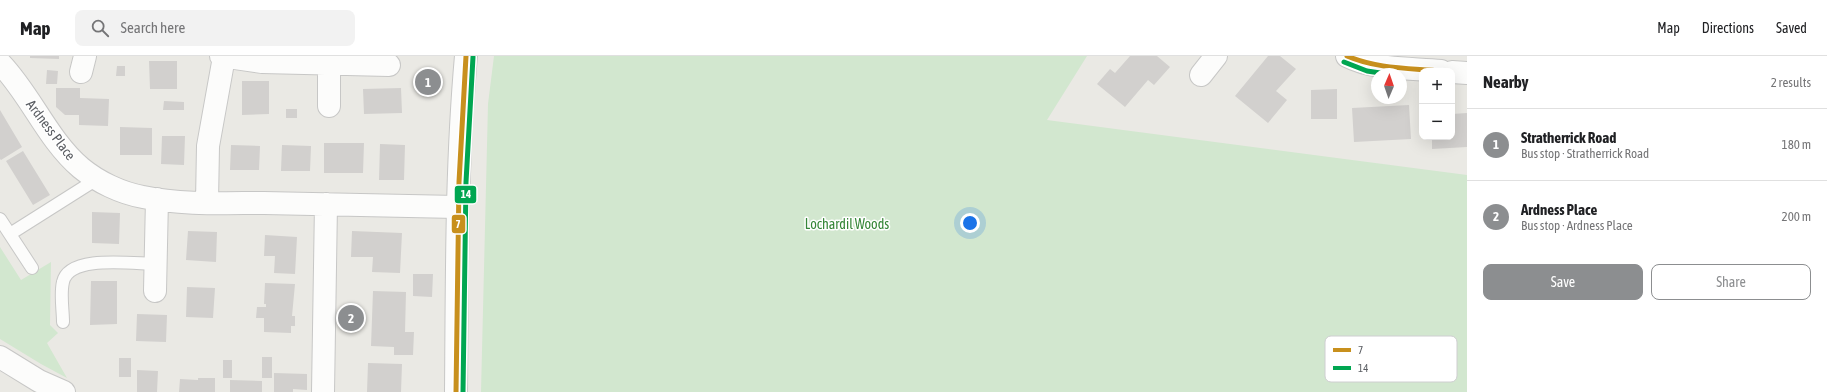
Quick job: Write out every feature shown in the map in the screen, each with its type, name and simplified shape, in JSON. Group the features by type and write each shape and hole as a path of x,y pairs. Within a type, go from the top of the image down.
{"street":[{"path":"207,202 208,146 222,56 262,62 389,65"},
{"path":"456,392 457,207 460,122 466,56"},
{"path":"1201,75 1216,56"},
{"path":"1347,56 1356,61 1385,66 1419,69"},
{"name":"Ardness Place","path":"0,63 32,103 53,137 67,154 81,168 97,179 120,191 158,199 207,202 457,207"},
{"path":"329,64 329,106"},
{"path":"1455,72 1467,74"},
{"path":"155,290 158,199"},
{"path":"323,392 326,204"},
{"path":"0,357 39,381 64,392"}],"lane":[{"path":"10,234 97,179"},
{"path":"0,219 32,268"},
{"path":"63,322 62,283 70,270 80,265 91,263 156,264"}],"green space":[{"name":"Lochardil Woods","path":"494,56 1087,56 1047,120 1467,175 1467,392 481,392 488,104"},
{"path":"0,247 21,280 51,262 50,325 58,333 47,343 67,378 0,339"}],"building":[{"path":"30,56 59,56 59,59 30,58"},
{"path":"1130,56 1157,56 1170,67 1154,85 1148,80 1125,107 1097,84 1110,69 1115,73"},
{"path":"1268,56 1280,56 1296,69 1276,91 1287,100 1268,123 1235,96"},
{"path":"149,61 177,61 177,89 150,89"},
{"path":"117,66 125,66 125,76 116,76"},
{"path":"47,70 58,71 57,84 46,84"},
{"path":"242,81 269,81 269,114 242,115"},
{"path":"56,88 80,88 80,98 109,99 108,126 79,125 79,115 65,115 56,107"},
{"path":"401,88 402,113 364,114 363,89"},
{"path":"1337,89 1337,119 1311,119 1311,90"},
{"path":"164,101 184,102 184,110 163,110"},
{"path":"1409,105 1411,139 1354,142 1352,108"},
{"path":"286,109 297,109 297,118 286,118"},
{"path":"0,110 22,147 1,160 0,159"},
{"path":"1467,113 1467,147 1432,149 1432,140 1455,140 1455,114"},
{"path":"120,127 152,128 152,155 120,155"},
{"path":"162,136 185,136 184,165 161,164"},
{"path":"324,143 364,143 363,173 324,173"},
{"path":"380,144 405,145 404,180 379,180"},
{"path":"231,145 260,146 259,170 230,170"},
{"path":"282,145 311,146 310,171 281,171"},
{"path":"23,151 50,195 33,205 6,161"},
{"path":"92,212 120,213 119,244 92,243"},
{"path":"188,231 217,232 216,262 186,260"},
{"path":"352,231 402,233 400,273 372,272 373,257 351,257"},
{"path":"265,235 297,237 295,274 274,273 275,256 264,256"},
{"path":"413,274 433,274 432,297 413,296"},
{"path":"91,281 117,281 117,324 90,325"},
{"path":"265,283 295,284 292,316 295,316 295,326 291,326 291,333 264,332 264,318 256,318 257,307 266,307 266,304 264,304"},
{"path":"187,287 215,288 213,318 186,317"},
{"path":"373,291 406,292 405,332 414,332 413,355 394,355 394,347 371,346"},
{"path":"137,314 167,315 166,342 136,341"},
{"path":"262,357 272,357 272,378 262,378"},
{"path":"119,358 131,358 131,377 119,377"},
{"path":"223,360 232,360 232,378 223,378"},
{"path":"368,363 402,364 401,392 367,392"},
{"path":"137,370 158,371 157,392 137,392"},
{"path":"274,373 307,374 307,390 293,389 293,392 274,392"},
{"path":"198,378 215,378 215,392 179,392 180,379 198,380"},
{"path":"230,380 262,381 262,392 230,392"}],"transit line":[{"name":"7","path":"456,392 459,182 466,56"},
{"name":"7","path":"1347,56 1381,66 1419,69"},
{"name":"14","path":"463,392 466,182 473,57"},
{"name":"14","path":"1344,62 1371,72"}],"place":[{"name":"Stratherrick Road","path":"428,82"},
{"name":"Ardness Place","path":"351,318"}]}
